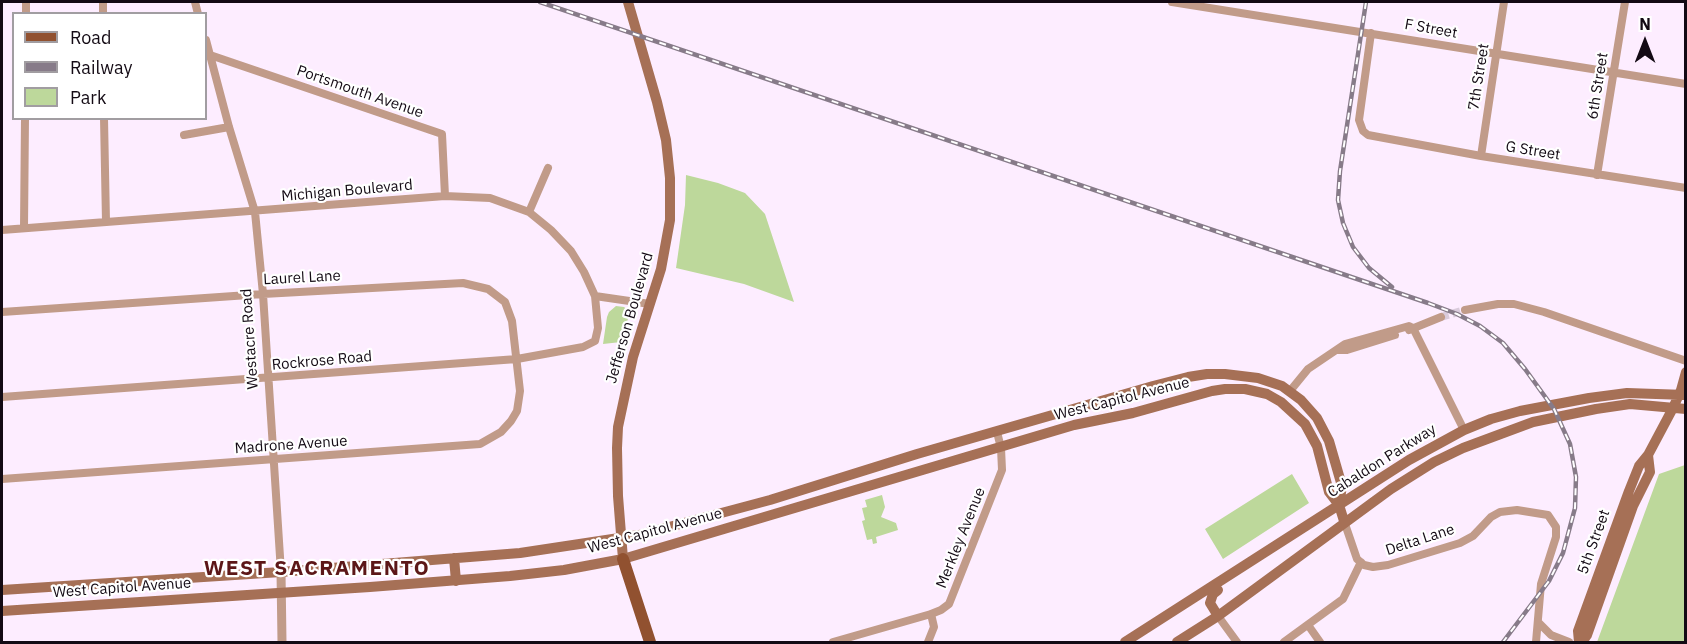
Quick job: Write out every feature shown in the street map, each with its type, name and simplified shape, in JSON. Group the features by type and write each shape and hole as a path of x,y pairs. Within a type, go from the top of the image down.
{"main road":[{"name":"Jefferson Boulevard","path":"628,2 657,102 666,140 670,178 670,220 666,246 630,367 618,427 617,472 623,559 650,642"},
{"name":"5th Street","path":"1580,642 1587,635 1633,506 1650,472 1648,455 1682,394 1686,372"},
{"name":"West Capitol Avenue","path":"2,590 454,558 548,550 621,538 783,496 1195,375 1225,374 1267,380 1290,391 1310,409 1324,429 1342,486 1339,505"},
{"name":"West Capitol Avenue","path":"2,611 456,581 536,573 623,559 1074,425 1134,413 1212,391 1245,389 1268,394 1281,402"},
{"name":"Cabaldon Parkway","path":"1125,642 1409,460 1464,430 1520,411 1589,398 1627,393 1682,394"},
{"path":"1281,402 1299,418 1311,433 1317,446 1329,492 1339,505 1344,521"},
{"name":"Cabaldon Parkway","path":"1177,642 1218,616 1344,521 1391,489 1434,462 1463,448 1515,428 1550,418 1613,406 1647,404 1686,409"},
{"path":"840,494 855,481 855,473"},
{"path":"757,519 782,502 783,496"},
{"path":"454,558 456,581"},
{"path":"1218,616 1212,608 1210,597 1242,575 1250,563"}],"street":[{"name":"F Street","path":"1172,2 1686,84"},
{"name":"7th Street","path":"1481,156 1504,2"},
{"name":"6th Street","path":"1597,175 1625,2"},
{"name":"G Street","path":"1371,33 1359,120 1363,131 1377,138 1686,188"},
{"name":"Westacre Road","path":"207,48 255,212 274,459 282,593 282,642"},
{"name":"Portsmouth Avenue","path":"207,48 442,134 445,196"},
{"path":"24,228 25,120"},
{"path":"105,120 106,222"},
{"path":"184,135 229,128"},
{"path":"529,212 548,168"},
{"name":"Michigan Boulevard","path":"2,230 445,196 490,198 529,212 551,230 571,251 595,296"},
{"name":"Laurel Lane","path":"2,312 464,283 488,289 505,302 512,321 517,359"},
{"path":"595,296 650,304"},
{"name":"Rockrose Road","path":"2,397 517,359 583,347 595,341 598,328 595,296"},
{"path":"1465,310 1498,304 1514,304 1544,312 1686,361"},
{"path":"1281,402 1308,369 1322,358 1339,350 1347,350 1441,317"},
{"path":"1411,327 1464,430"},
{"name":"Madrone Avenue","path":"2,479 480,444 501,432 517,411 520,391 517,359"},
{"name":"Merkley Avenue","path":"833,642 931,614 941,610 951,600 1002,470 1001,448 997,432"},
{"name":"Delta Lane","path":"1361,562 1380,567 1460,543 1473,536 1491,517 1505,511 1518,510 1548,515 1554,524 1556,537 1541,584 1539,623"},
{"path":"1284,642 1347,594 1361,562 1357,559 1344,521"},
{"path":"928,642 934,627 931,614"},
{"path":"1218,616 1237,642"},
{"path":"1536,642 1539,623"},
{"path":"1539,623 1551,635 1569,642"},
{"path":"1308,625 1320,642"}],"green space":[{"path":"686,175 745,193 765,214 794,302 744,284 676,268 685,205"},
{"path":"616,306 624,307 630,312 621,342 603,344 607,317"},
{"path":"1685,465 1685,642 1597,642 1659,474"},
{"path":"1292,474 1309,503 1223,559 1205,529"},
{"path":"882,495 885,507 881,517 896,523 898,530 876,537 877,543 873,544 872,539 867,540 862,521 865,520 862,508 867,507 865,500"}],"tunnel":[{"path":"1441,317 1465,310"}],"railway":[{"path":"540,2 1428,303 1480,326 1503,343 1554,409 1570,444 1576,477 1575,508 1563,553 1549,581 1503,642"},
{"path":"1366,2 1340,171 1338,200 1343,223 1353,247 1369,268 1392,287"}],"district":[{"name":"WEST SACRAMENTO","path":"317,569"}]}
